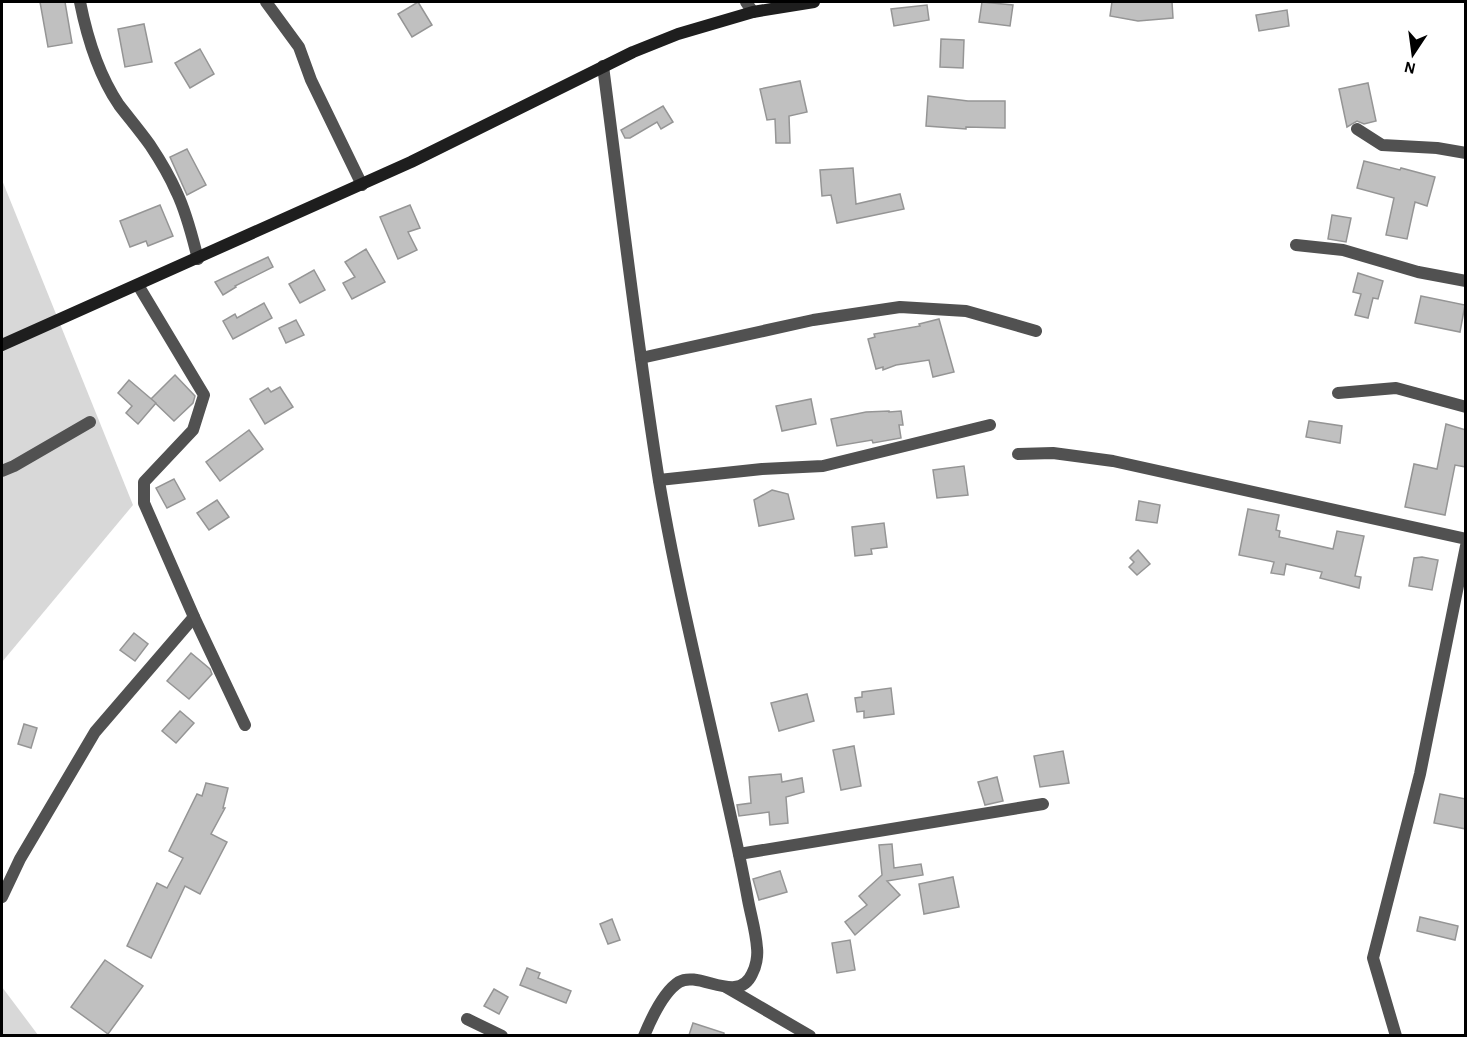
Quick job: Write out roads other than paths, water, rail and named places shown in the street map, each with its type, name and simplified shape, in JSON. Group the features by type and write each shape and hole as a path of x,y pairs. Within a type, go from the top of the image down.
{"street":[{"path":"80,2 90,40 106,82 118,104 150,145 177,191 185,210 198,259"},
{"path":"266,2 299,47 311,80 362,185"},
{"path":"2,345 362,185 603,66 678,34 749,7 814,2"},
{"path":"603,66 659,480 671,546 739,854 757,949 752,975 746,984 738,987 725,987 683,980 673,987 655,1011 644,1035"},
{"path":"1357,129 1382,145 1437,148 1466,153"},
{"path":"1296,245 1343,250 1418,272 1466,281"},
{"path":"138,285 204,395 193,430 144,482 144,503 245,725"},
{"path":"641,358 813,320 900,307 966,311 1036,331"},
{"path":"1338,393 1396,388 1466,406"},
{"path":"2,471 90,422"},
{"path":"659,480 823,466 990,425"},
{"path":"1018,454 1053,453 1113,461 1466,539"},
{"path":"1396,1035 1373,958 1420,774 1466,546"},
{"path":"2,896 20,859 95,732 194,617"},
{"path":"739,854 1043,804"},
{"path":"725,987 810,1035"},
{"path":"466,1019 502,1035"}]}
